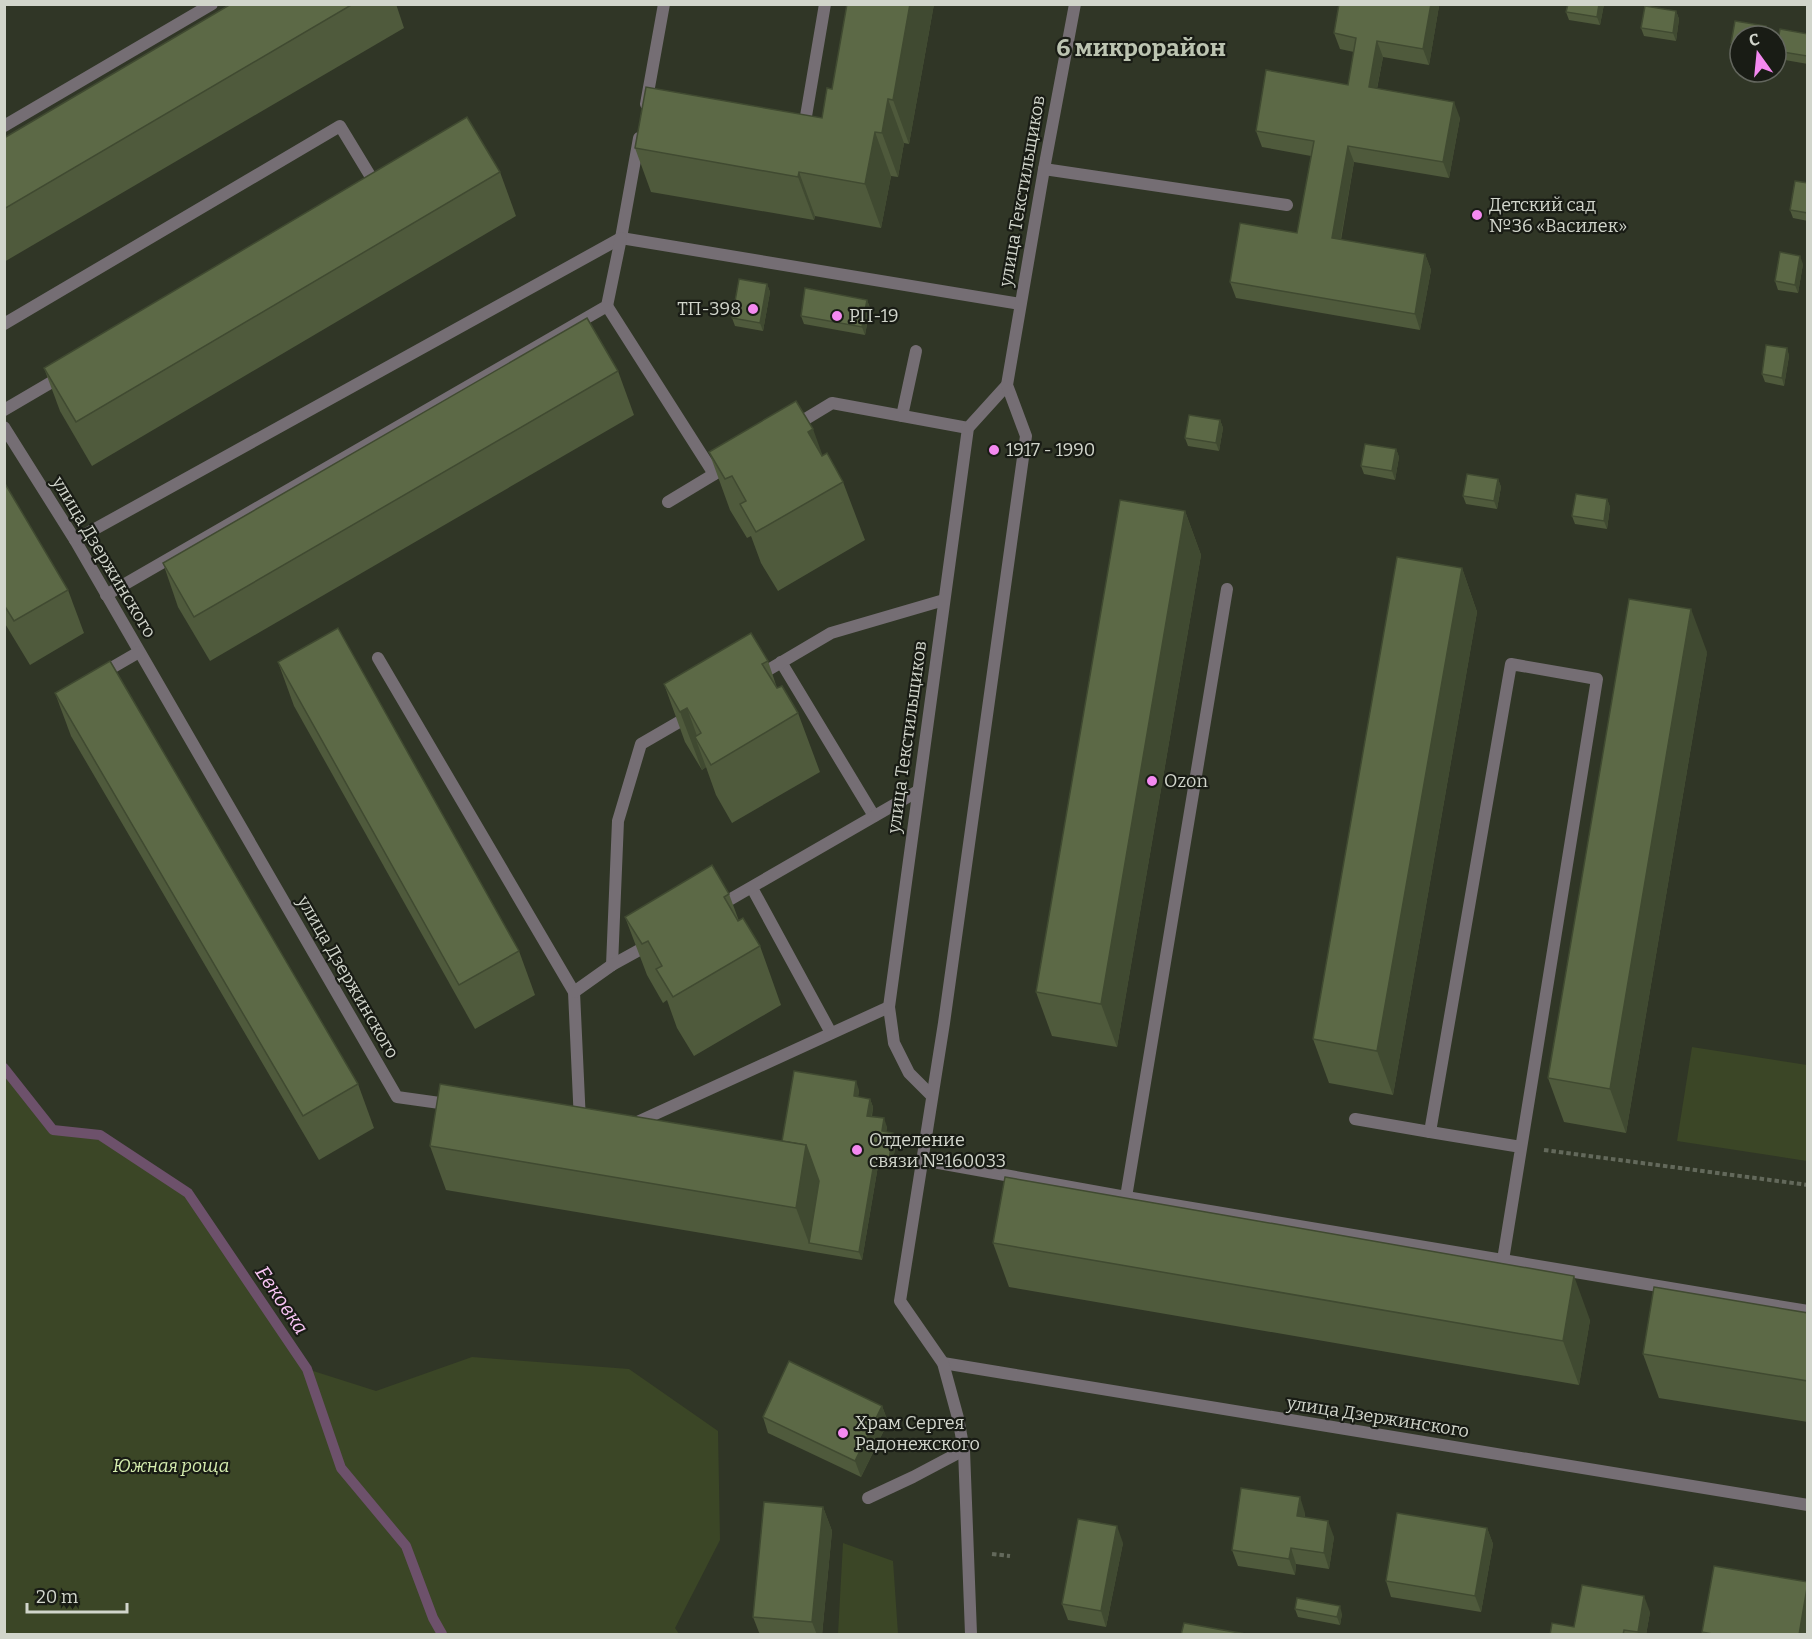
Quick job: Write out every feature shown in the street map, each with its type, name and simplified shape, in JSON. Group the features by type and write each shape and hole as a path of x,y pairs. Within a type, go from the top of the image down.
{"street":[{"path":"4,126 212,4"},
{"path":"664,4 653,93 643,120 607,306 714,474"},
{"path":"783,118 805,122 825,4"},
{"name":"улица Текстильщиков","path":"971,1635 964,1450 958,1418 943,1363 900,1301 944,1023 1026,436 1007,385 1075,4"},
{"path":"4,324 340,126 378,189"},
{"path":"1044,169 1287,205"},
{"path":"75,540 621,238 1020,304"},
{"path":"106,596 607,306"},
{"path":"902,416 916,351"},
{"path":"4,410 75,368"},
{"path":"783,433 832,403 968,428 1007,385"},
{"name":"улица Дзержинского","path":"4,427 75,540 397,1097 465,1107"},
{"name":"улица Текстильщиков","path":"932,1096 909,1073 894,1043 889,1006 968,428"},
{"path":"668,502 743,457"},
{"path":"1126,1197 1227,589"},
{"path":"751,680 831,633 944,600"},
{"path":"95,677 139,652"},
{"path":"378,658 574,992 580,1123"},
{"path":"781,662 874,816"},
{"path":"1430,1132 1511,664 1597,679 1503,1260"},
{"path":"612,965 618,821 641,744 701,709"},
{"path":"702,915 918,790"},
{"path":"752,888 831,1033"},
{"path":"574,992 612,965 662,938"},
{"path":"622,1129 889,1006"},
{"path":"1355,1119 1521,1147"},
{"path":"922,1160 1126,1197 1808,1311"},
{"name":"улица Дзержинского","path":"943,1363 1808,1505"},
{"path":"868,1498 964,1450"}],"path":[{"path":"1521,1147 1808,1185"}],"green space":[{"path":"1692,1047 1807,1065 1807,1161 1677,1141"},
{"name":"Южная роща","path":"4,1068 53,1130 100,1135 188,1193 307,1369 376,1391 472,1357 629,1369 718,1431 720,1540 675,1628 679,1634 5,1634"},
{"path":"843,1543 893,1561 898,1634 838,1634"}],"building":[{"path":"231,4 353,4 4,209 4,138"},
{"path":"847,4 910,4 893,100 888,99 882,133 875,132 865,184 799,172 798,177 635,148 646,87 822,118 827,88 832,89"},
{"path":"1339,4 1431,4 1423,49 1377,41 1369,87 1454,102 1443,162 1348,146 1332,238 1425,254 1415,314 1230,282 1240,223 1297,233 1314,141 1256,131 1266,70 1348,85 1356,38 1334,33"},
{"path":"1568,4 1599,4 1597,17 1566,12"},
{"path":"1645,6 1676,11 1673,33 1641,28"},
{"path":"1735,21 1754,24 1734,24"},
{"path":"1788,30 1808,34 1807,56 1788,53"},
{"path":"467,117 500,172 76,422 44,368"},
{"path":"1795,181 1808,183 1808,213 1790,210"},
{"path":"1780,252 1800,256 1795,285 1775,281"},
{"name":"ТП-398","path":"739,279 767,284 760,323 732,318"},
{"name":"РП-19","path":"805,288 867,300 862,327 801,316"},
{"path":"587,318 618,371 194,617 163,563"},
{"path":"1766,345 1787,348 1782,378 1762,374"},
{"path":"796,401 813,429 808,432 822,456 827,453 843,482 756,532 740,504 746,501 732,476 725,479 709,452"},
{"path":"1189,415 1220,420 1216,443 1185,438"},
{"path":"1365,444 1396,449 1392,471 1361,466"},
{"path":"1467,474 1498,479 1494,501 1463,496"},
{"path":"4,482 68,590 14,621 4,605"},
{"path":"1576,494 1607,499 1604,521 1572,516"},
{"path":"1120,500 1185,511 1101,1004 1036,992"},
{"path":"1397,557 1462,568 1377,1051 1313,1039"},
{"path":"1629,599 1691,609 1610,1089 1548,1078"},
{"path":"338,628 519,951 459,985 278,662"},
{"path":"751,633 768,661 762,664 777,688 782,686 798,713 711,765 695,737 701,733 687,708 680,712 664,684"},
{"path":"110,661 358,1084 303,1116 55,693"},
{"path":"712,865 729,894 724,897 738,921 743,918 760,946 673,997 656,969 662,966 648,941 642,944 625,917"},
{"path":"794,1071 856,1081 854,1096 870,1099 867,1116 884,1118 882,1131 893,1133 889,1160 875,1157 859,1252 809,1243 819,1181 806,1145 782,1141"},
{"path":"440,1084 806,1145 796,1208 430,1146"},
{"path":"1005,1177 1574,1276 1563,1341 993,1243"},
{"path":"1654,1287 1808,1313 1808,1381 1643,1354"},
{"path":"789,1361 882,1406 855,1461 763,1417"},
{"path":"1241,1488 1300,1497 1297,1516 1328,1521 1324,1553 1291,1548 1289,1559 1232,1550"},
{"path":"764,1502 823,1507 812,1622 753,1617"},
{"path":"1397,1513 1487,1528 1475,1596 1386,1581"},
{"path":"1078,1519 1117,1526 1101,1611 1062,1604"},
{"path":"1714,1566 1808,1582 1799,1635 1718,1635 1702,1632"},
{"path":"1582,1585 1644,1596 1638,1632 1624,1630 1623,1635 1550,1635 1552,1623 1574,1627"},
{"path":"1297,1598 1340,1606 1337,1617 1295,1609"},
{"path":"1184,1623 1245,1634 1245,1635 1181,1635"}],"waterway":[{"name":"Евковка","path":"4,1068 53,1130 100,1135 188,1193 307,1369 341,1468 406,1546 433,1618 442,1634"}],"place":[{"name":"Детский сад №36 «Василек»","path":"1477,215"},
{"name":"ТП-398","path":"753,309"},
{"name":"РП-19","path":"837,316"},
{"name":"1917 - 1990","path":"994,450"},
{"name":"Ozon","path":"1152,781"},
{"name":"Отделение связи №160033","path":"857,1150"},
{"name":"Храм Сергея Радонежского","path":"843,1433"}],"district":[{"name":"6 микрорайон","path":"1141,48"}]}
